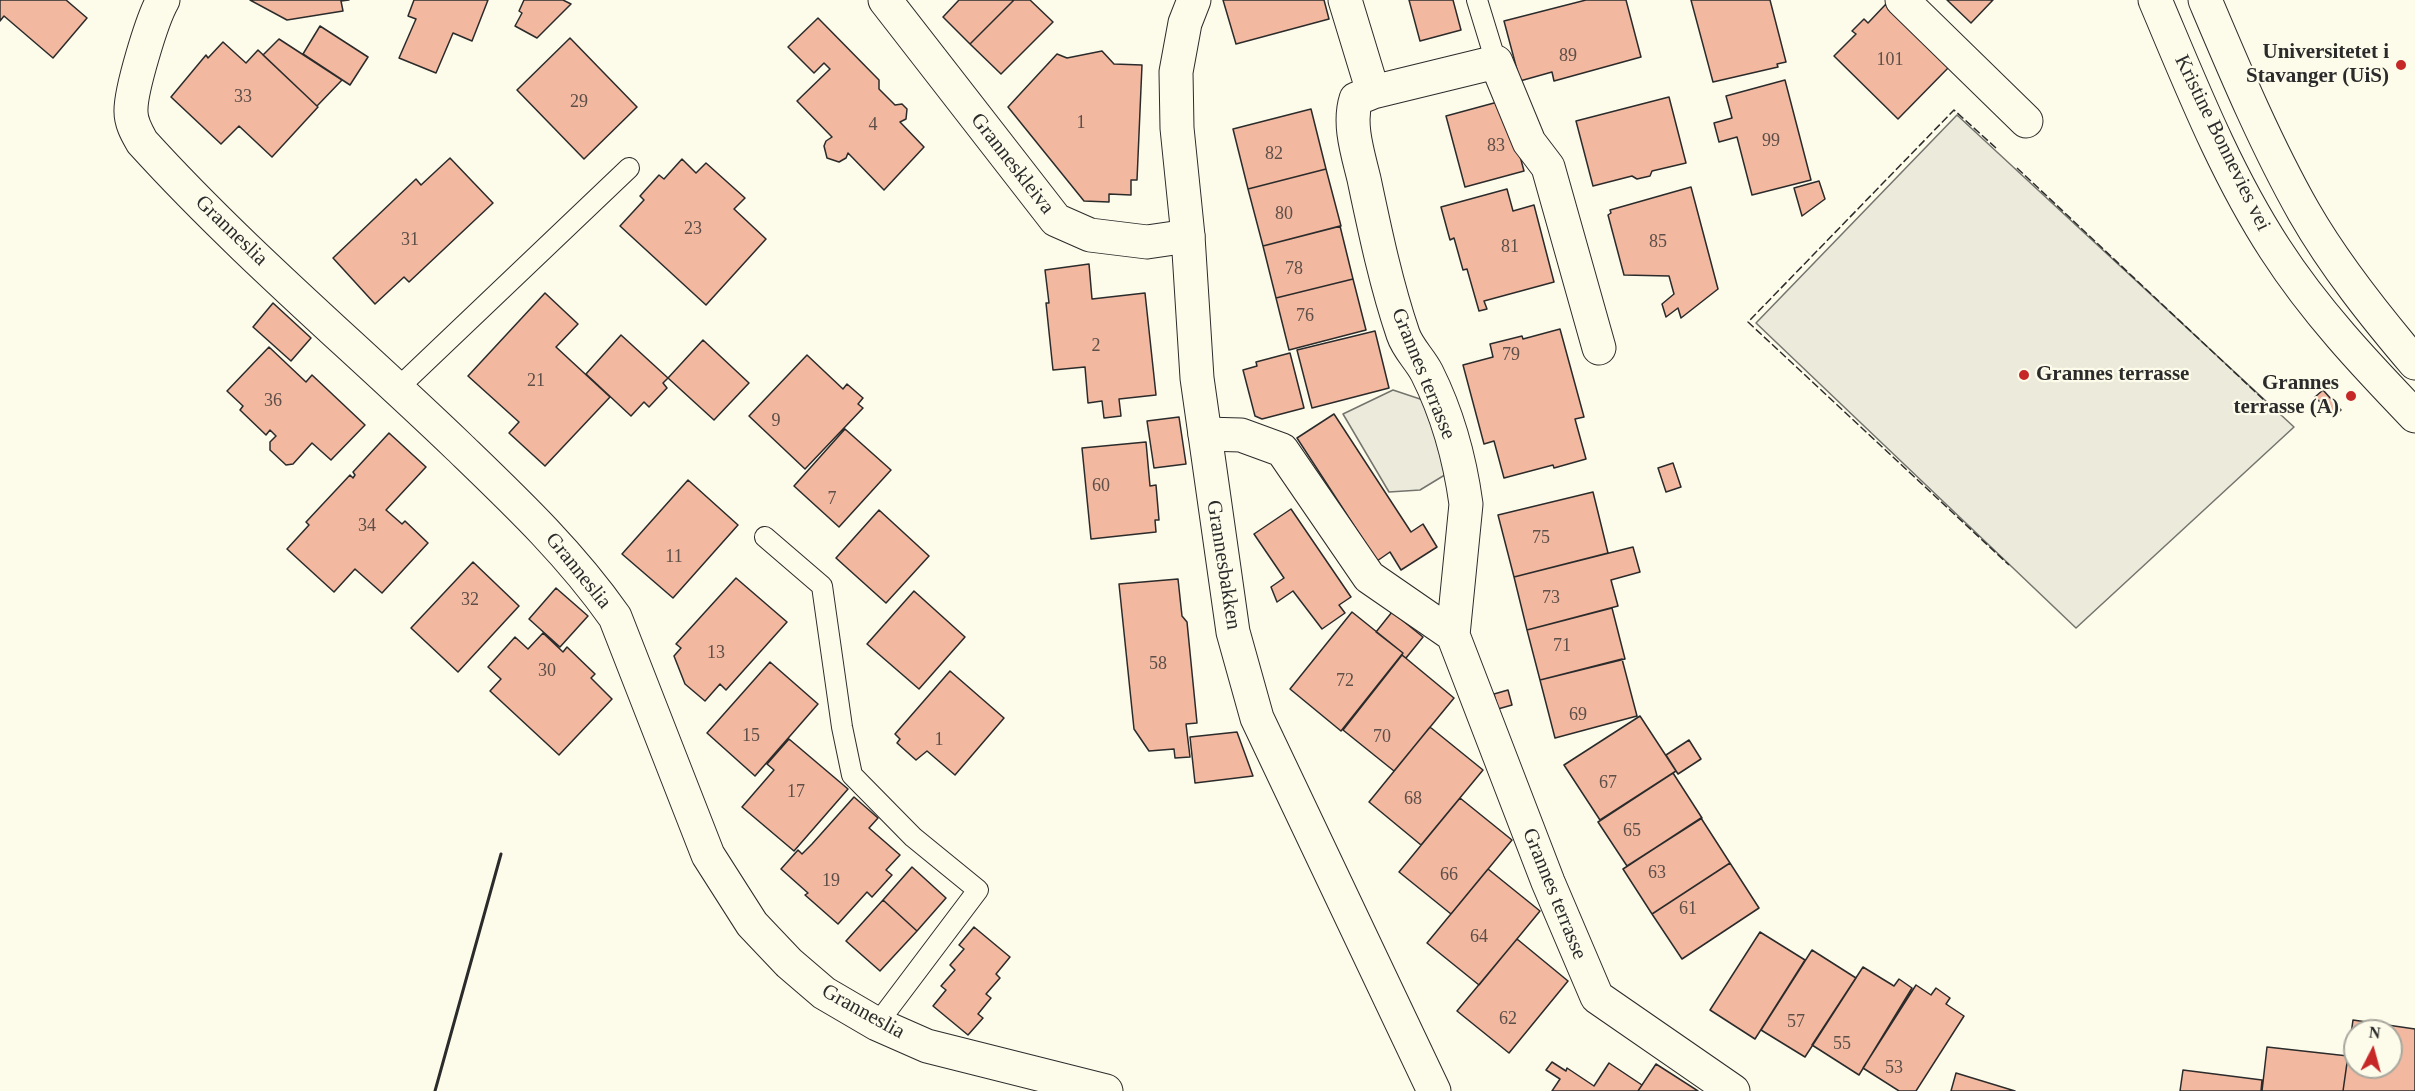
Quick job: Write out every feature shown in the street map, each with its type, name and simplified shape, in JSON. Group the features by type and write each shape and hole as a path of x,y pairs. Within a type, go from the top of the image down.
{"street":[{"name":"Granneslia","path":"163,0 148,37 130,113 133,125 142,142 268,268 398,388 548,533 592,584 615,617 708,855 752,924 789,963 824,993 877,1024 927,1046 1106,1091"},
{"name":"Granneskleiva","path":"885,0 1056,220 1090,235 1147,242 1188,236"},
{"name":"Grannesbakken","path":"1194,0 1185,23 1176,72 1177,128 1188,236 1197,378 1233,632 1257,718 1434,1091"},
{"path":"1345,0 1373,92"},
{"path":"1902,0 2026,121"},
{"name":"Kristine Bonnevies vei","path":"2155,0 2230,170 2275,250 2356,355 2415,416"},
{"name":"Kristine Bonnevies vei","path":"2205,0 2233,65 2305,214 2336,262 2415,363"},
{"path":"1496,62 1529,142 1548,167 1599,348"},
{"name":"Grannes terrasse","path":"1496,62 1373,92 1356,99 1352,111 1359,158 1378,244 1403,337 1426,371 1447,424 1465,496 1453,635 1548,882 1597,997 1733,1091"},
{"path":"1205,434 1240,435 1282,450 1369,577 1453,635"}],"lane":[{"path":"1477,0 1496,62"},
{"path":"398,388 629,168"},
{"path":"765,537 822,586 842,727 852,775 913,837 978,890 877,1024"}],"shaded area":[{"name":"Grannes terrasse","path":"1957,115 2294,427 2076,628 1756,323"},
{"path":"1393,390 1426,401 1448,473 1420,490 1389,492 1343,414"}],"building":[{"path":"0,0 66,0 87,18 53,58 4,16 0,21"},
{"path":"250,0 349,0 341,1 343,11 287,20"},
{"path":"414,0 488,0 472,41 453,33 436,73 399,58 416,19 408,16"},
{"path":"524,0 563,0 571,4 537,38 515,26 522,13 519,11"},
{"path":"959,0 1014,0 970,44 943,17"},
{"path":"1014,0 1030,0 1053,22 1001,74 970,44"},
{"path":"1223,0 1324,0 1329,19 1236,44"},
{"path":"1409,0 1453,0 1461,30 1420,41"},
{"path":"1586,0 1626,0 1641,57 1554,81 1552,72 1520,81 1504,21"},
{"path":"1691,0 1770,0 1786,62 1777,64 1778,67 1713,82"},
{"path":"1947,0 1993,0 1971,23"},
{"path":"1886,4 1950,66 1898,119 1834,56 1856,34 1852,31 1864,19 1868,23"},
{"path":"818,18 879,80 879,89 895,105 902,104 907,109 906,119 900,122 924,147 884,190 848,153 846,158 839,162 827,158 824,146 826,141 832,137 797,101 830,69 824,63 814,73 788,47"},
{"path":"320,26 368,57 350,85 303,54"},
{"path":"570,38 637,107 584,159 517,90"},
{"path":"279,39 342,80 317,106 263,55"},
{"path":"223,42 246,63 258,50 318,107 272,157 239,126 221,144 171,97 206,55 208,58"},
{"path":"1102,51 1114,64 1142,65 1137,180 1131,180 1131,195 1109,194 1109,202 1084,201 1008,107 1057,54 1067,58"},
{"path":"1785,80 1811,180 1752,195 1737,137 1719,142 1714,123 1732,118 1726,96"},
{"path":"1669,97 1686,163 1652,171 1650,176 1637,179 1632,176 1593,186 1576,121"},
{"path":"1505,100 1524,171 1465,187 1446,116"},
{"path":"1311,109 1326,169 1248,189 1233,129"},
{"path":"450,158 493,203 409,282 404,277 375,304 333,258 416,179 421,185"},
{"path":"682,159 696,173 706,163 745,198 734,209 766,239 706,305 620,226 644,200 640,196 659,175 664,179"},
{"path":"1326,169 1341,226 1263,246 1248,189"},
{"path":"1819,181 1825,199 1802,216 1794,188"},
{"path":"1691,187 1718,289 1681,318 1678,308 1666,317 1662,304 1674,294 1669,276 1624,275 1608,215 1611,213 1610,210"},
{"path":"1507,189 1513,211 1534,205 1554,282 1484,301 1487,309 1479,311 1467,269 1463,270 1454,238 1450,240 1441,207"},
{"path":"1340,226 1353,279 1276,298 1263,246"},
{"path":"1089,264 1092,299 1145,293 1156,395 1119,399 1121,416 1104,418 1102,401 1088,403 1085,367 1053,370 1045,270"},
{"path":"1353,279 1366,330 1289,350 1276,298"},
{"path":"545,293 578,324 556,347 610,397 545,466 509,433 519,422 468,376"},
{"path":"273,303 311,338 291,361 253,327"},
{"path":"1560,329 1584,417 1575,419 1586,459 1504,478 1494,441 1484,444 1463,365 1493,357 1490,344 1522,336 1523,339"},
{"path":"1375,331 1389,388 1312,408 1297,350"},
{"path":"621,335 668,378 663,383 667,388 649,407 644,402 631,416 586,374"},
{"path":"703,340 749,383 714,420 668,378"},
{"path":"269,347 306,382 312,375 365,425 331,460 312,443 293,464 286,465 270,450 270,442 276,436 270,430 266,435 240,410 243,406 227,391"},
{"path":"1290,353 1304,408 1262,419 1255,416 1243,370 1257,366 1256,362"},
{"path":"807,355 843,389 847,384 863,398 858,404 863,408 805,469 749,416"},
{"path":"2323,390 2341,410 2334,416 2315,397"},
{"path":"1334,414 1411,532 1423,524 1437,547 1401,570 1390,552 1377,561 1297,438"},
{"path":"1179,417 1186,464 1154,468 1147,421"},
{"path":"845,429 891,470 839,527 794,486"},
{"path":"389,433 426,467 386,510 402,524 405,521 428,543 382,593 355,569 334,592 287,549 309,525 306,522 350,475 353,478 355,475 353,472"},
{"path":"1146,442 1150,486 1156,485 1159,520 1155,520 1156,532 1091,539 1082,448"},
{"path":"1673,463 1681,487 1666,492 1658,468"},
{"path":"688,480 738,525 673,598 622,554"},
{"path":"1593,492 1608,553 1514,577 1498,515"},
{"path":"1291,509 1351,597 1339,605 1345,613 1322,629 1293,591 1277,602 1271,587 1284,578 1254,534"},
{"path":"879,510 929,556 886,603 836,558"},
{"path":"1633,547 1640,572 1611,580 1618,606 1527,630 1514,577"},
{"path":"473,562 519,606 458,672 411,628"},
{"path":"736,578 787,622 726,690 720,684 705,701 685,684 674,656 681,648 676,644"},
{"path":"1178,579 1182,616 1187,622 1197,723 1186,724 1190,757 1175,758 1174,749 1149,751 1134,729 1119,584"},
{"path":"556,588 588,616 560,647 529,619"},
{"path":"914,591 965,637 919,689 867,644"},
{"path":"1612,608 1625,659 1540,680 1527,630"},
{"path":"1352,612 1403,653 1341,731 1290,689"},
{"path":"1392,612 1423,637 1406,658 1402,655 1403,653 1376,632"},
{"path":"543,633 563,652 567,647 595,674 591,678 612,699 559,755 490,691 501,679 488,667 515,637 528,649"},
{"path":"1402,655 1454,698 1394,771 1343,730"},
{"path":"1622,659 1637,716 1555,738 1540,680"},
{"path":"770,662 818,704 755,776 707,733"},
{"path":"950,671 1004,718 955,775 927,751 916,760 897,743 900,739 895,734"},
{"path":"1508,690 1512,705 1498,709 1494,694"},
{"path":"1640,716 1676,771 1600,820 1564,765"},
{"path":"1430,727 1483,770 1421,845 1369,802"},
{"path":"1237,732 1253,776 1195,783 1190,737"},
{"path":"789,739 848,789 794,851 742,807 774,770 767,764"},
{"path":"1689,740 1701,759 1678,774 1666,755"},
{"path":"1673,773 1702,818 1627,866 1598,822"},
{"path":"854,797 878,818 869,828 900,855 886,870 892,875 872,897 867,892 838,924 805,895 808,893 781,869 798,850 802,854"},
{"path":"1460,798 1512,840 1451,914 1399,872"},
{"path":"1701,818 1730,863 1652,914 1623,869"},
{"path":"1730,863 1759,908 1682,959 1652,914"},
{"path":"912,867 946,898 917,931 883,900"},
{"path":"1488,869 1540,911 1479,985 1427,943"},
{"path":"883,900 917,931 880,971 846,941"},
{"path":"974,927 1010,957 996,974 1000,978 986,994 991,998 978,1014 983,1018 968,1035 933,1006 946,990 941,986 955,970 950,965 964,949 959,945"},
{"path":"1760,932 1805,960 1755,1039 1710,1010"},
{"path":"1517,939 1568,981 1509,1053 1457,1011"},
{"path":"1812,950 1856,978 1805,1057 1761,1030"},
{"path":"1863,967 1894,986 1899,979 1912,988 1859,1075 1812,1045"},
{"path":"1916,985 1931,995 1936,988 1950,998 1946,1004 1964,1016 1916,1091 1899,1091 1863,1068"},
{"path":"2403,1027 2415,1029 2415,1091 2343,1091 2345,1079 2403,1079"},
{"path":"2267,1047 2343,1055 2343,1091 2262,1091"},
{"path":"1552,1062 1566,1071 1567,1068 1594,1086 1609,1063 1642,1085 1638,1091 1552,1091 1560,1079 1546,1070"},
{"path":"1656,1064 1698,1091 1638,1091"},
{"path":"2183,1070 2262,1080 2261,1091 2180,1091"},
{"path":"1956,1073 2015,1091 1951,1091"}],"fence":[{"path":"1996,148 1954,110 1748,322 2009,565"},
{"path":"2017,168 2281,416"}],"wall":[{"path":"435,1091 501,854"}],"place":[{"name":"Universitetet i Stavanger (UiS)","path":"2401,65"},
{"name":"Grannes terrasse","path":"2024,375"},
{"name":"Grannes terrasse (A)","path":"2351,396"}]}
